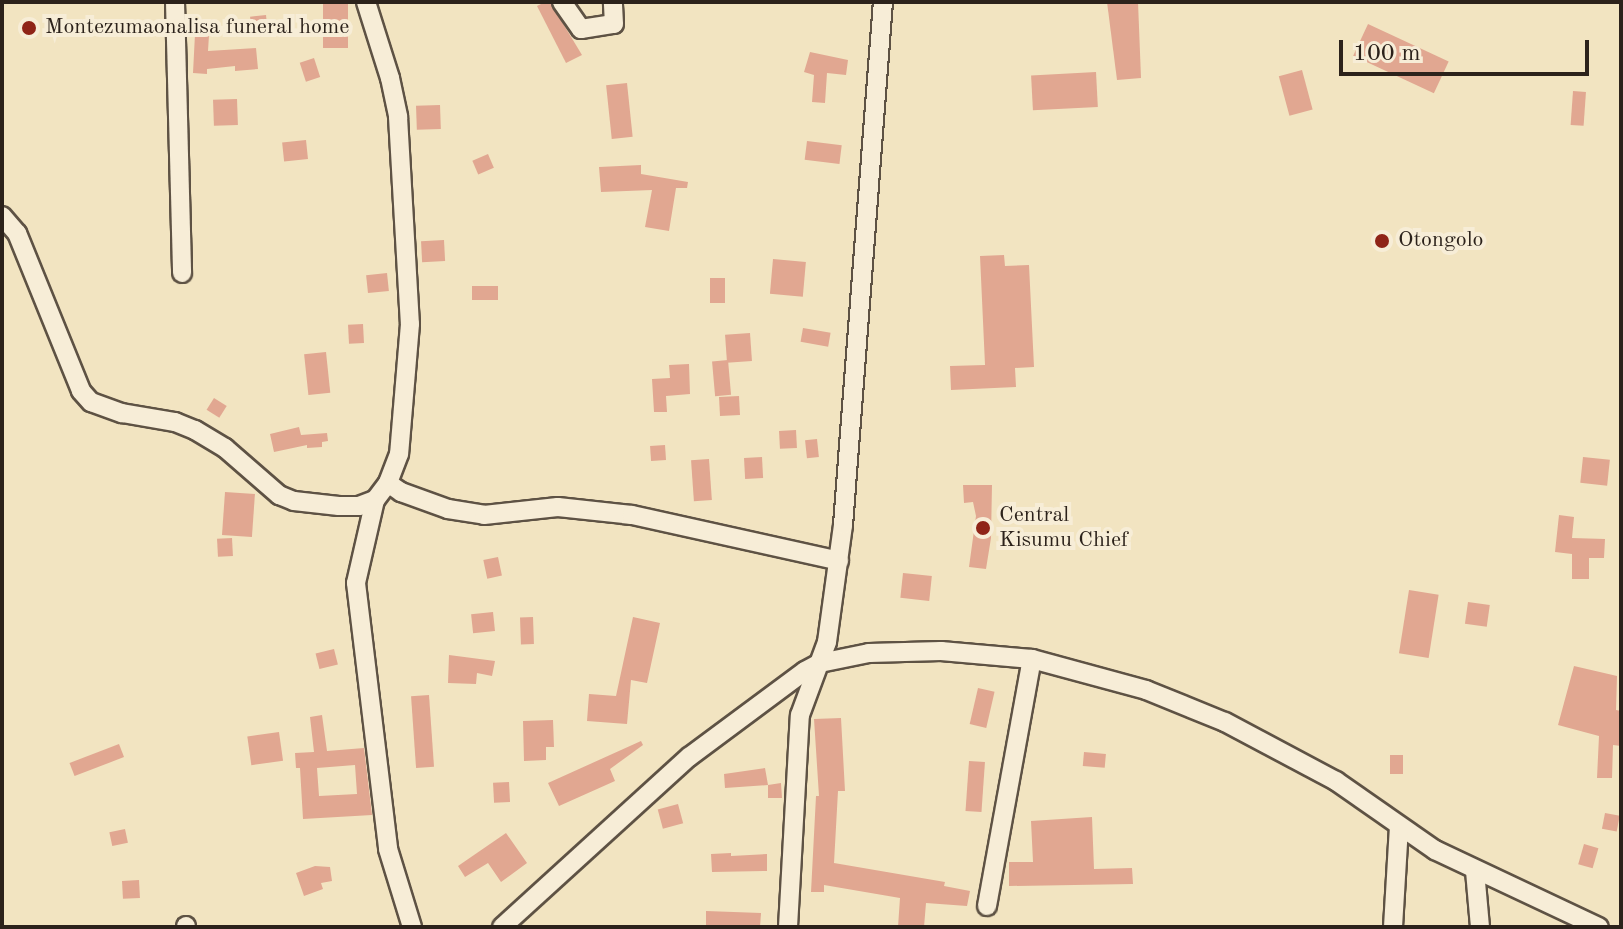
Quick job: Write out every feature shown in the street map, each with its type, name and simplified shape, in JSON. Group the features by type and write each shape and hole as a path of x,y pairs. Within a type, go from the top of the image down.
{"street":[{"path":"175,2 182,273"},
{"path":"366,2 390,78 398,117 410,324 399,454 388,483 375,500 356,583 388,849 412,927"},
{"path":"562,2 581,29 614,24 613,2"},
{"path":"788,927 800,715 820,663 833,614 839,561 883,2"},
{"path":"2,216 17,233 81,391 91,402 195,430 225,448 260,482 294,501 359,506 375,500"},
{"path":"388,483 448,509 497,515 558,507 632,515 839,561"},
{"path":"502,927 689,757 759,702 820,663 883,652 941,651 1032,659 1146,690 1225,722 1303,761 1399,827 1475,871 1599,927"},
{"path":"987,906 1032,659"},
{"path":"1393,927 1399,827"},
{"path":"1475,871 1480,927"}],"building":[{"path":"323,2 348,2 348,48 323,48"},
{"path":"550,2 582,55 566,63 537,6"},
{"path":"1107,2 1138,2 1141,78 1117,80"},
{"path":"266,15 268,35 252,37 250,17"},
{"path":"1368,24 1449,62 1434,93 1353,56"},
{"path":"195,34 209,35 208,51 256,48 258,69 235,71 235,66 207,69 207,74 193,73"},
{"path":"810,52 848,60 846,75 827,73 825,103 812,102 814,75 804,72"},
{"path":"314,58 320,77 306,82 300,63"},
{"path":"1302,70 1313,110 1289,116 1279,76"},
{"path":"1096,72 1098,107 1033,110 1031,75"},
{"path":"627,83 633,137 612,139 606,85"},
{"path":"1573,91 1586,92 1584,126 1571,125"},
{"path":"237,99 238,125 214,126 213,100"},
{"path":"440,105 441,129 417,130 416,106"},
{"path":"306,140 308,159 284,161 282,143"},
{"path":"807,141 842,145 839,164 805,160"},
{"path":"488,154 494,168 478,174 472,161"},
{"path":"641,165 641,174 688,182 687,188 676,188 669,231 645,227 652,190 601,192 599,167"},
{"path":"444,240 445,261 422,262 421,241"},
{"path":"1004,255 1005,266 1029,265 1034,367 1015,368 1016,387 951,390 950,366 985,365 980,256"},
{"path":"773,259 806,262 803,297 770,294"},
{"path":"387,273 389,291 368,293 366,275"},
{"path":"710,278 725,278 725,303 710,303"},
{"path":"472,286 498,286 498,300 472,300"},
{"path":"363,324 364,343 349,344 348,325"},
{"path":"803,328 831,333 828,347 801,342"},
{"path":"750,333 752,361 727,363 725,335"},
{"path":"326,352 330,393 308,395 304,354"},
{"path":"728,360 731,395 715,396 712,361"},
{"path":"689,364 690,394 666,396 667,412 654,412 652,379 670,378 669,365"},
{"path":"739,396 740,415 720,416 719,397"},
{"path":"214,398 227,406 219,418 207,410"},
{"path":"299,427 301,435 327,433 328,441 322,442 322,447 307,448 307,445 274,452 270,434"},
{"path":"796,430 797,448 780,449 779,431"},
{"path":"817,439 819,457 807,458 805,440"},
{"path":"665,445 666,460 651,461 650,446"},
{"path":"762,457 763,478 745,479 744,458"},
{"path":"1583,457 1610,460 1607,486 1580,483"},
{"path":"709,459 712,500 694,501 691,460"},
{"path":"963,485 992,485 991,538 986,569 969,567 976,516 973,502 964,503"},
{"path":"225,492 255,494 252,537 222,535"},
{"path":"1559,515 1574,517 1572,538 1605,539 1604,558 1589,558 1589,579 1572,579 1572,554 1555,552"},
{"path":"232,538 233,556 218,557 217,539"},
{"path":"498,557 502,576 487,579 483,560"},
{"path":"903,573 932,576 929,601 900,598"},
{"path":"1409,590 1439,595 1429,658 1399,653"},
{"path":"1468,602 1490,605 1487,627 1465,624"},
{"path":"493,612 495,631 473,633 471,614"},
{"path":"520,617 533,617 534,644 521,644"},
{"path":"633,617 660,623 647,683 631,680 627,724 587,721 589,694 616,696"},
{"path":"334,649 338,665 319,669 316,654"},
{"path":"449,655 495,661 492,676 477,673 476,684 448,683"},
{"path":"1574,666 1617,676 1616,710 1621,711 1621,746 1613,745 1612,778 1597,778 1599,736 1558,725"},
{"path":"978,688 995,692 986,728 970,724"},
{"path":"429,695 434,767 416,768 411,696"},
{"path":"322,715 327,751 364,748 372,815 303,819 300,768 296,768 295,753 314,752 310,717","holes":["355,765 357,794 319,796 317,768"]},
{"path":"841,718 845,791 838,791 834,863 945,882 944,886 970,891 967,906 926,903 924,927 898,927 900,898 824,885 824,892 811,892 816,796 819,796 814,719"},
{"path":"553,720 554,747 546,747 546,760 524,761 523,721"},
{"path":"279,732 283,761 251,765 247,736"},
{"path":"641,741 643,745 610,769 615,781 559,806 548,783"},
{"path":"119,744 124,757 75,776 70,763"},
{"path":"1084,752 1106,754 1105,768 1083,766"},
{"path":"1390,755 1403,755 1403,774 1390,774"},
{"path":"969,761 985,762 981,812 966,811"},
{"path":"765,768 768,785 725,788 724,774"},
{"path":"509,782 510,802 494,803 493,783"},
{"path":"781,783 782,798 768,798 768,785"},
{"path":"678,804 683,823 663,829 658,809"},
{"path":"1605,813 1620,816 1617,832 1602,829"},
{"path":"1092,817 1094,869 1132,868 1133,884 1009,886 1009,862 1033,862 1031,821"},
{"path":"125,829 128,843 112,846 109,832"},
{"path":"506,833 527,863 501,882 488,863 465,877 458,866"},
{"path":"1584,844 1598,848 1593,868 1578,864"},
{"path":"731,853 731,856 767,854 767,871 712,872 711,854"},
{"path":"315,866 330,867 332,881 321,883 323,889 304,896 296,873"},
{"path":"139,880 140,898 123,899 122,881"},
{"path":"706,911 761,913 760,927 706,927"}],"place":[{"name":"Montezumaonalisa funeral home","path":"29,28"},
{"name":"Otongolo","path":"1382,241"},
{"name":"Central Kisumu Chief","path":"983,528"}]}
